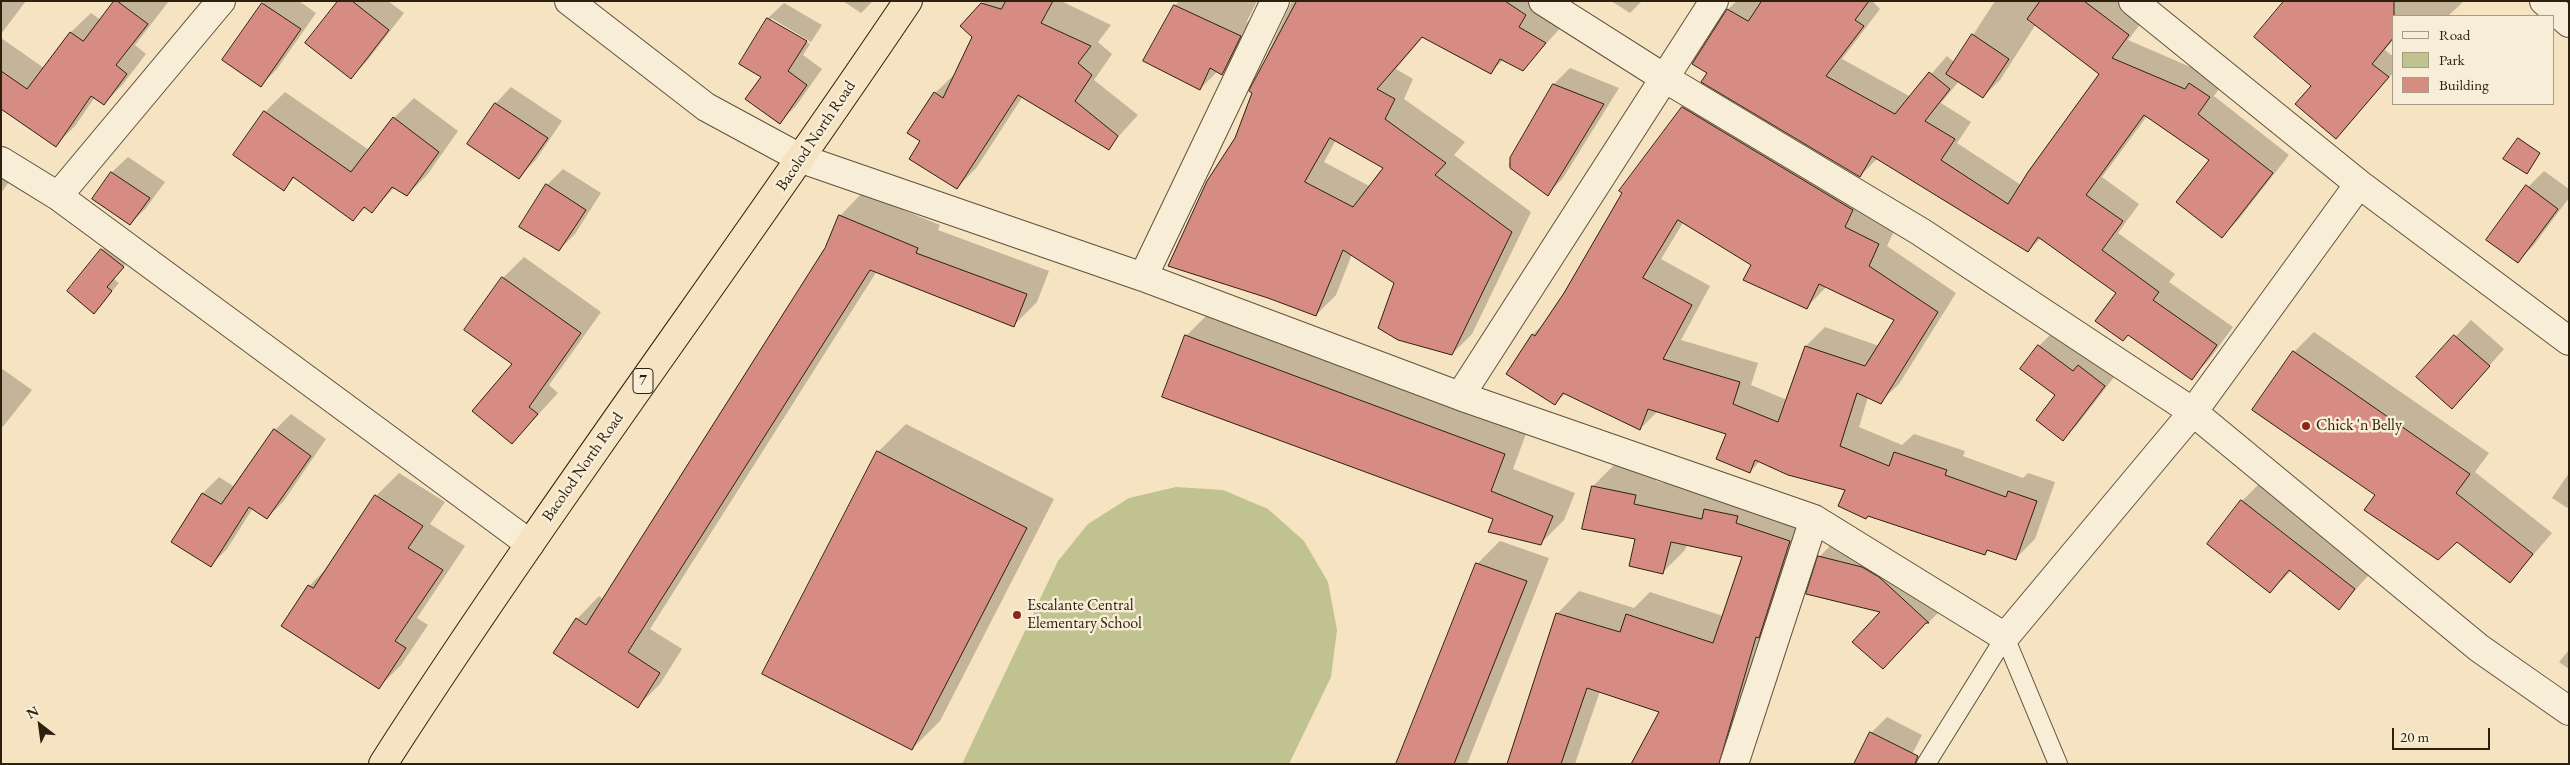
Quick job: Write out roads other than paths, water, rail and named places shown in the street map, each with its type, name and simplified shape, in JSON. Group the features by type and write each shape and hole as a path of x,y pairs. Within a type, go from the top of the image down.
{"highway":[{"name":"Bacolod North Road","path":"383,764 590,455 802,159 908,1"}],"street":[{"path":"58,196 221,1"},
{"path":"569,1 706,107 802,159 1143,277 1460,396 1814,519 2005,637 2193,412 2359,184"},
{"path":"1143,277 1275,1"},
{"path":"1543,1 1666,79 1921,232 2193,412 2479,648 2569,711"},
{"path":"1460,396 1666,79 1714,1"},
{"path":"2133,1 2359,184 2569,342"},
{"path":"2544,1 2569,23"},
{"path":"1,161 58,196 530,544"},
{"path":"1734,764 1814,519"}],"lane":[{"path":"1926,764 2005,637"},
{"path":"2005,637 2058,764"}],"place":[{"name":"Chick 'n Belly","path":"2306,426"},
{"name":"Escalante Central Elementary School","path":"1017,615"}]}
